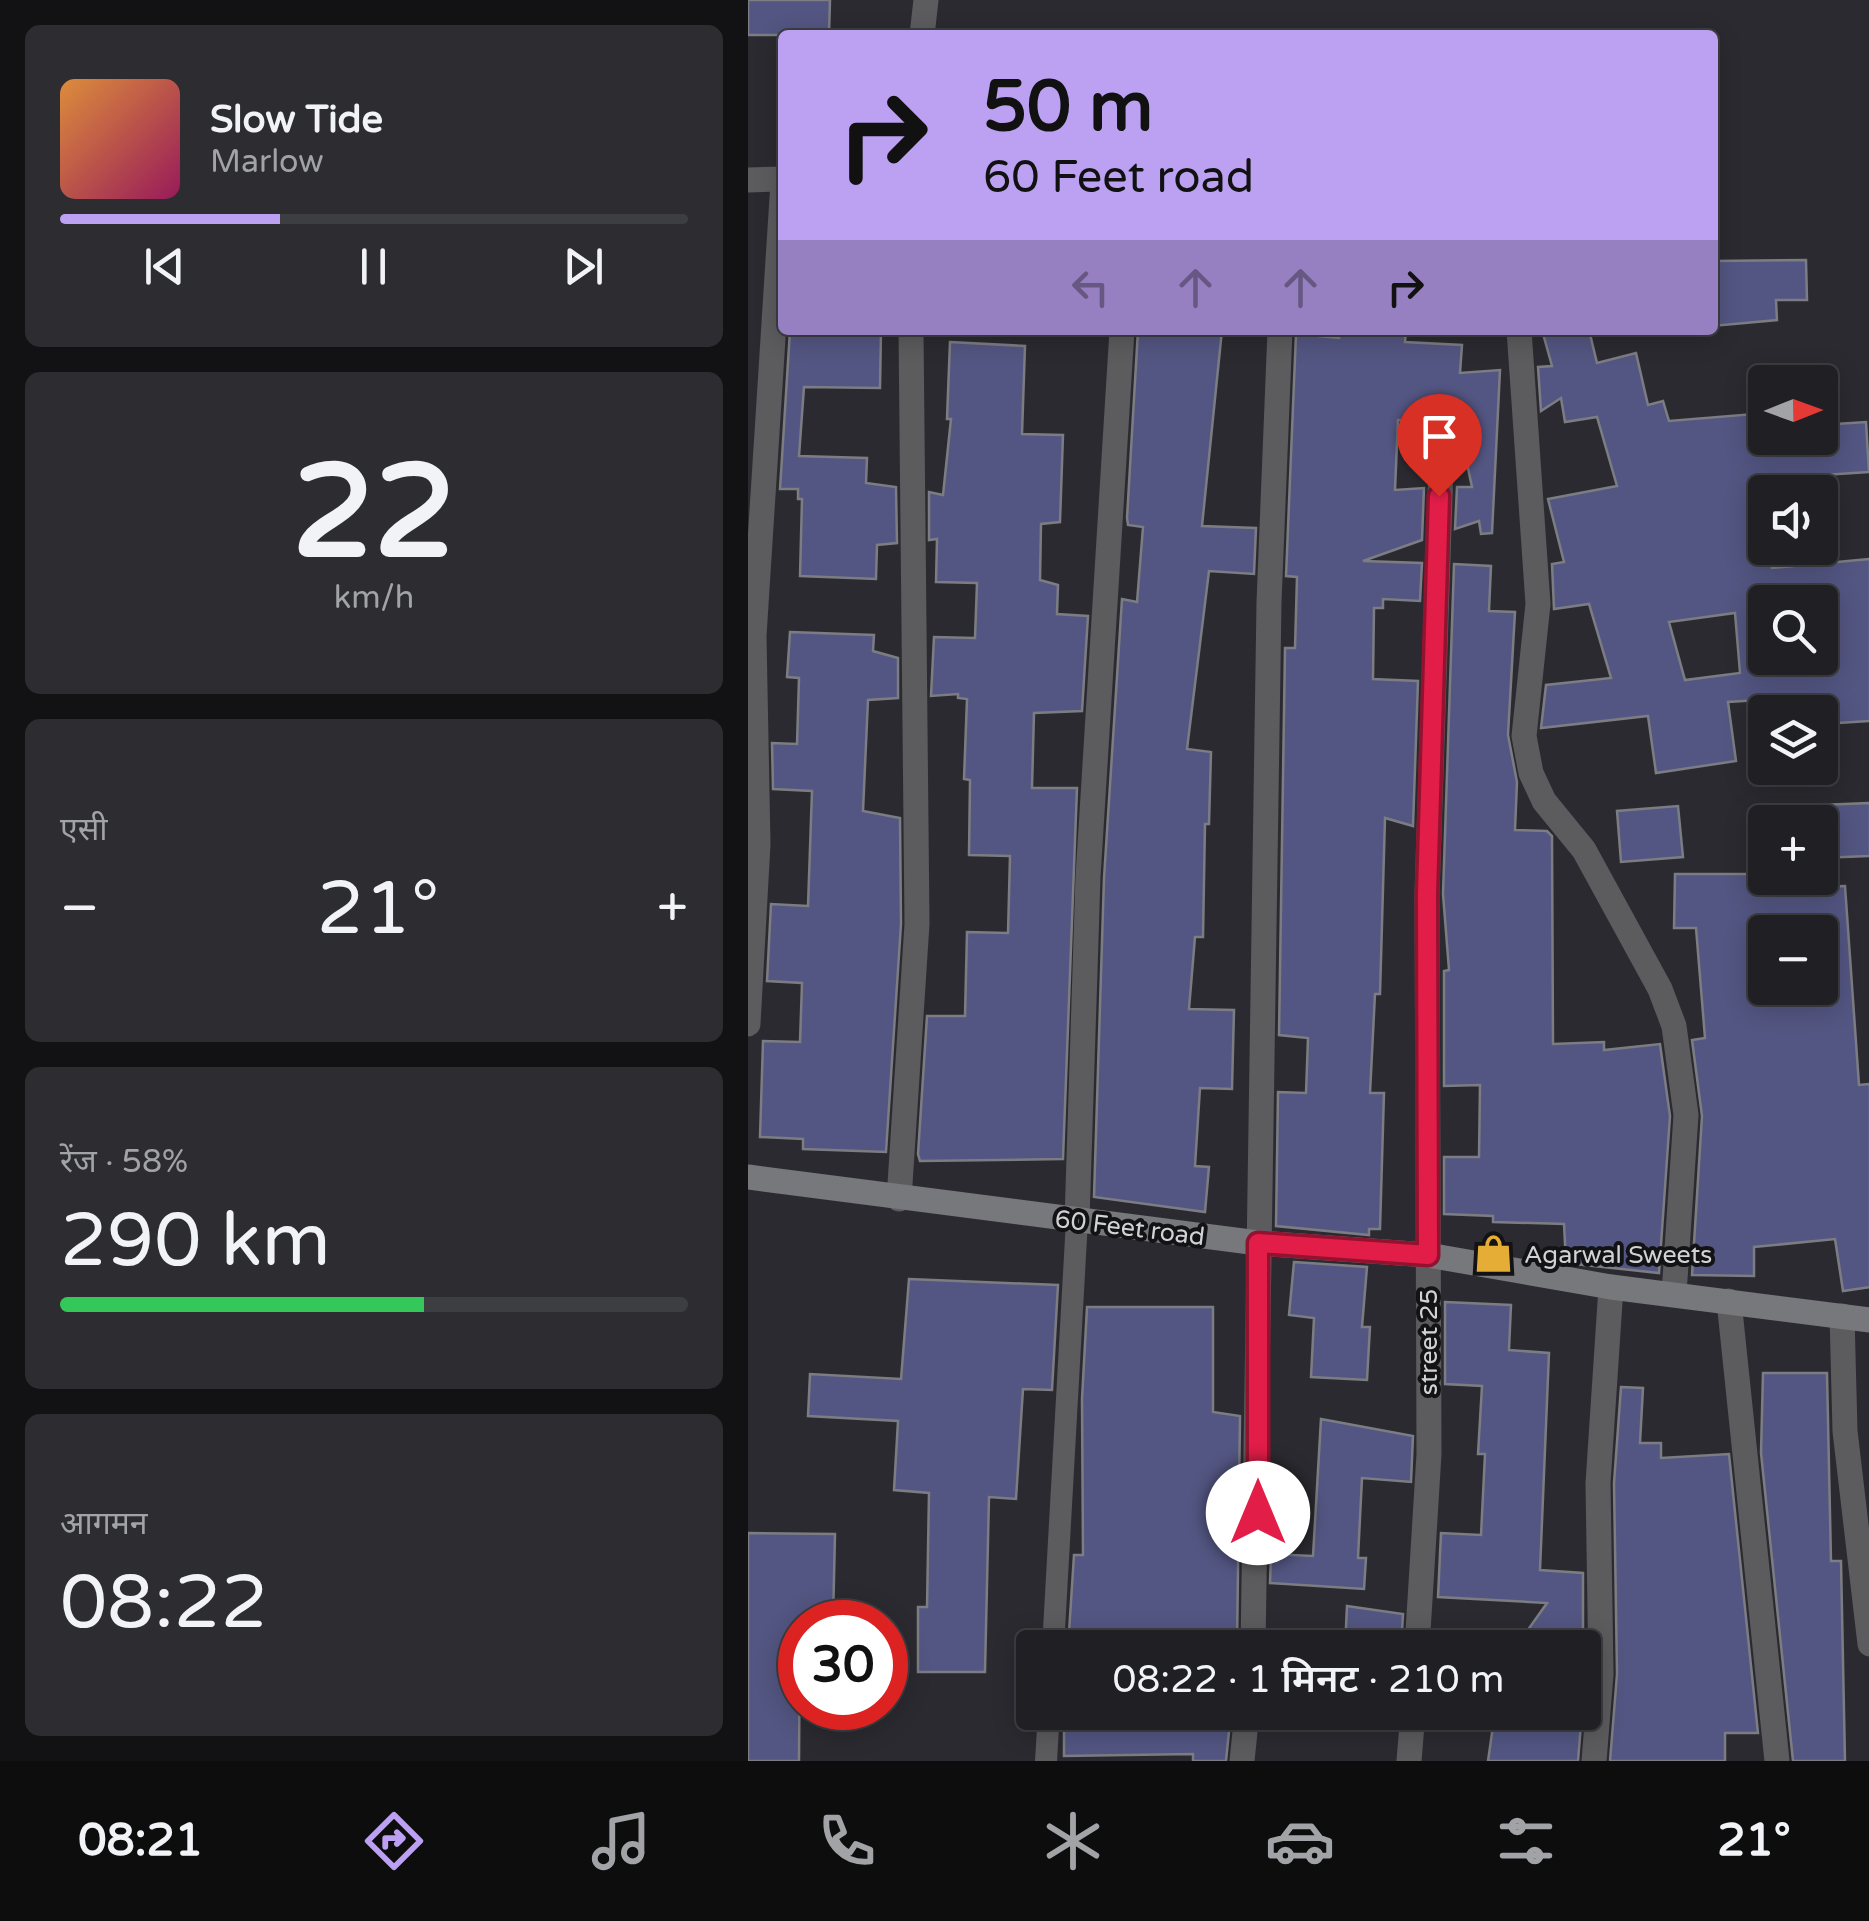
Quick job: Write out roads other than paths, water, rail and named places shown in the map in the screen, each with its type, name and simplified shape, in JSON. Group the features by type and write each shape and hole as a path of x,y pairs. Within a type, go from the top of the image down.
{"street":[{"path":"923,30 926,0"},
{"path":"748,180 778,181"},
{"path":"748,1024 758,844 754,636 778,259"},
{"path":"899,1199 917,924 911,335"},
{"path":"1077,1220 1088,877 1122,335"},
{"path":"1253,1630 1270,567 1280,335"},
{"path":"1519,335 1538,604 1524,736 1531,773 1544,801 1598,874 1660,989 1674,1026 1686,1115 1674,1294"},
{"name":"street 25","path":"1418,1630 1430,1454 1427,894 1442,436"},
{"name":"60 Feet road","path":"748,1177 1258,1243 1428,1255 1612,1287 1870,1320"},
{"path":"1594,1761 1600,1674 1598,1484 1612,1287"},
{"path":"1729,1300 1777,1761"},
{"path":"1842,1316 1845,1431 1870,1644"},
{"path":"1242,1761 1245,1730"},
{"path":"1409,1761 1411,1730"}],"lane":[{"path":"1054,1630 1077,1220"},
{"path":"1046,1761 1048,1730"}],"place":[{"name":"Agarwal Sweets","path":"1494,1254"}]}
